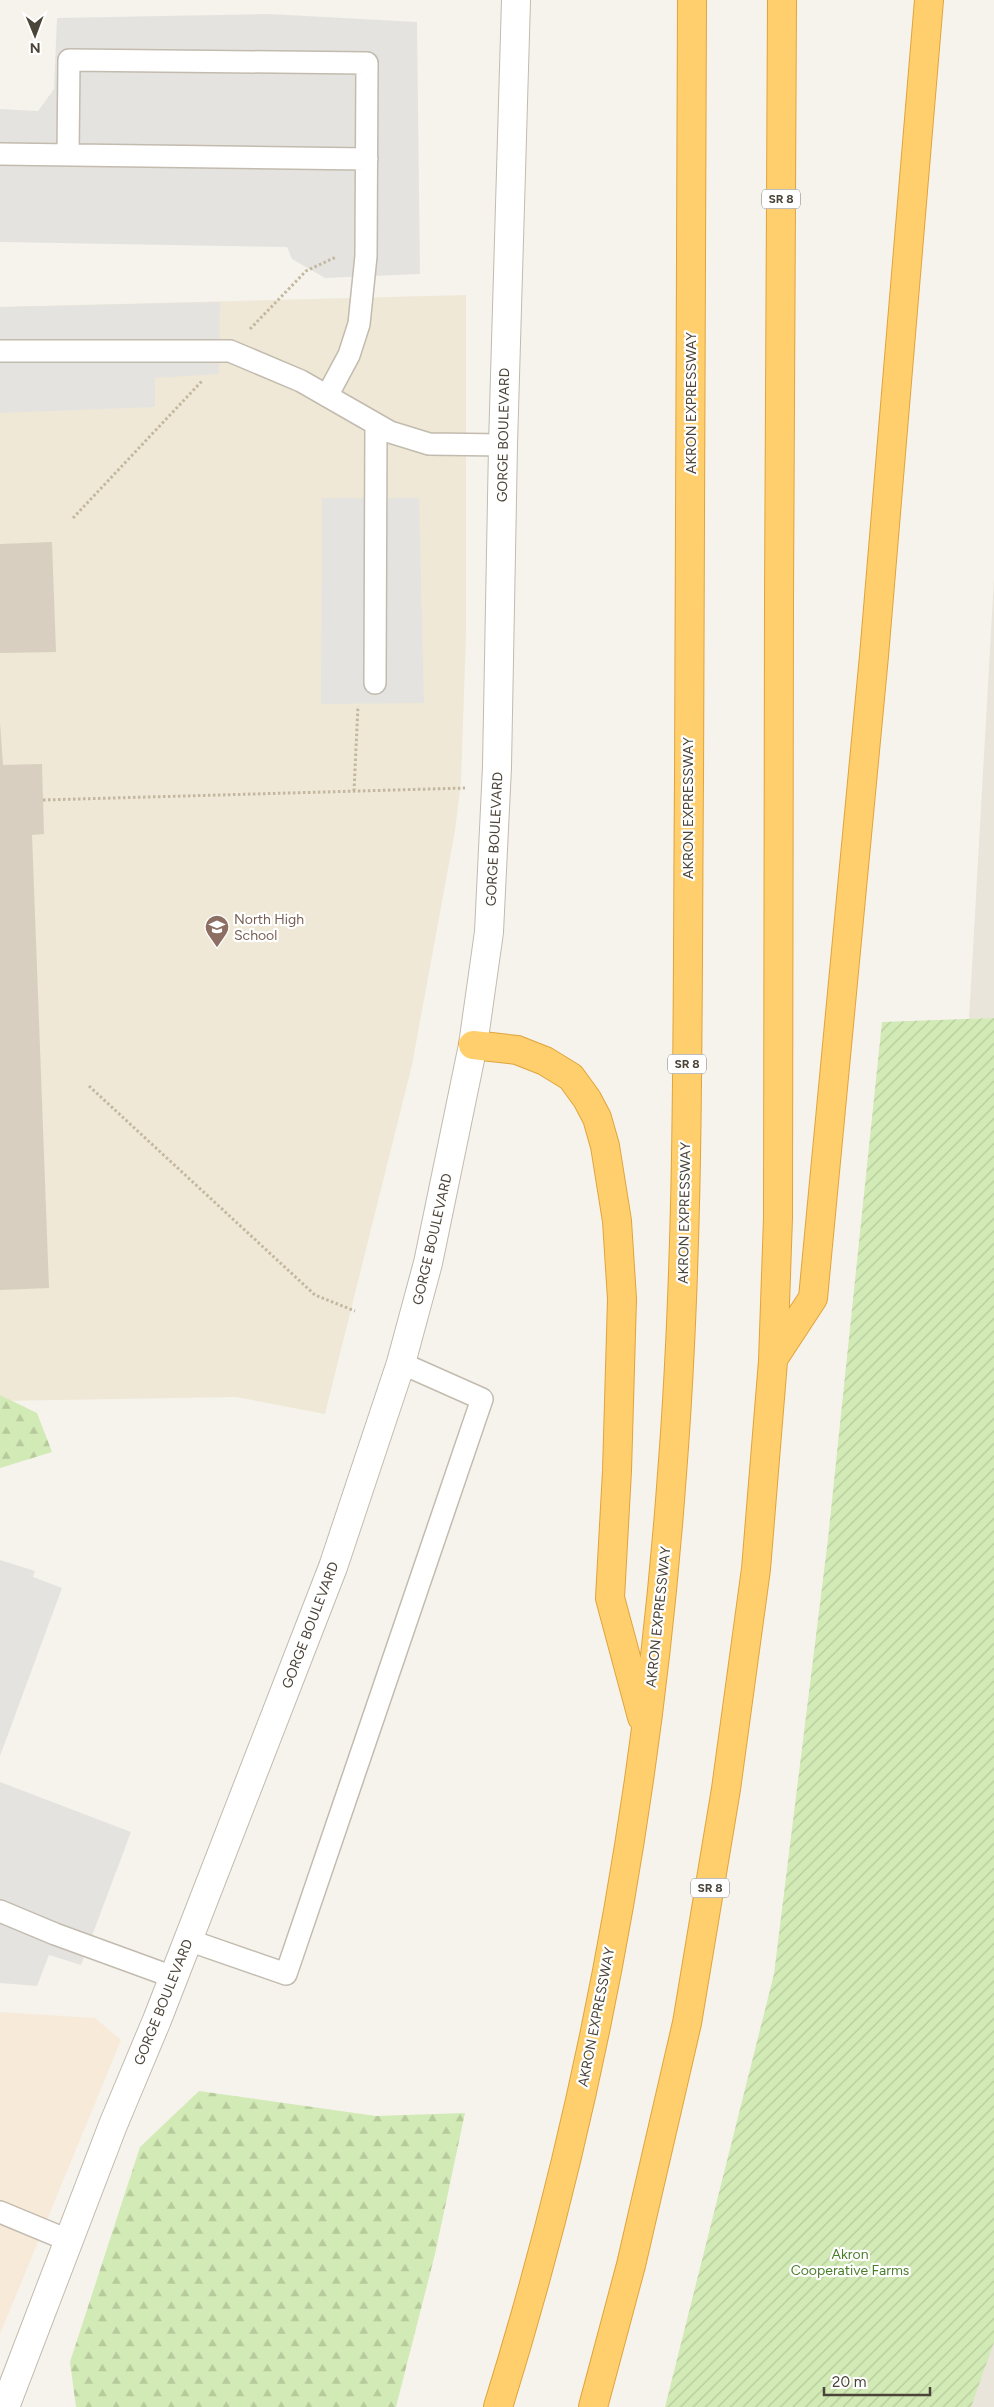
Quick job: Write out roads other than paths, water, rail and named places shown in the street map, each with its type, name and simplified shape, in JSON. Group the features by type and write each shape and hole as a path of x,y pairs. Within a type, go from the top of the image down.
{"highway":[{"name":"AKRON EXPRESSWAY","path":"498,2407 548,2232 577,2113 623,1877 645,1731 661,1602 672,1475 681,1323 687,1069 692,0"},
{"name":"SR 8","path":"593,2407 631,2265 687,2023 726,1790 756,1569 773,1361 778,1218 782,0"},
{"path":"773,1361 813,1298 874,656 929,0"},
{"path":"473,1045 517,1050 545,1061 571,1077 587,1099 597,1118 605,1146 612,1179 617,1220 622,1299 618,1452 610,1598 645,1731"}],"street":[{"name":"GORGE BOULEVARD","path":"5,2407 113,2125 174,1977 333,1567 401,1363 428,1263 473,1045 483,990 490,923 497,767 503,445 516,0"}],"lane":[{"path":"68,155 69,60 367,63 366,256 358,324 349,354 327,396"},
{"path":"0,154 367,159"},
{"path":"0,352 230,351 302,381 390,432 429,444 503,445"},
{"path":"375,683 376,424"},
{"path":"188,1940 286,1974 482,1399 401,1363"},
{"path":"0,1911 55,1934 174,1977"},
{"path":"0,2212 70,2241"}],"place":[{"name":"North High School","path":"217,948"}],"park label":[{"name":"Akron Cooperative Farms","path":"850,2262"}]}
